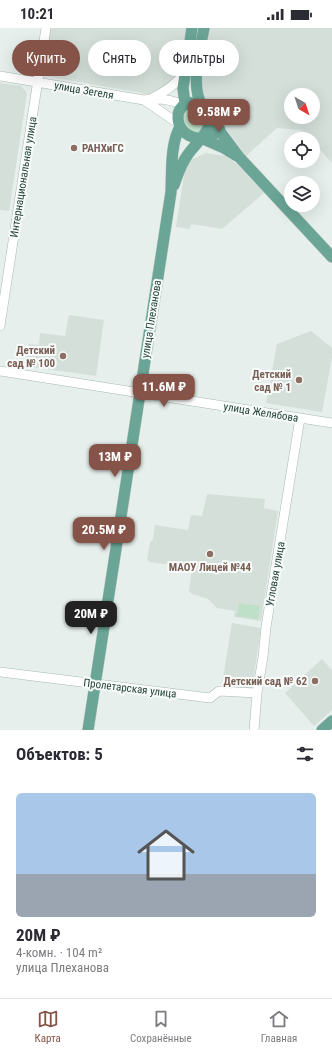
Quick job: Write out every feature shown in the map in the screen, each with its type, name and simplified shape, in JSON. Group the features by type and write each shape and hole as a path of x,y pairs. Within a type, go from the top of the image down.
{"main road":[{"path":"190,40 192,28"},
{"path":"204,28 196,80 197,93 202,105 239,157 332,257"},
{"path":"184,76 183,88 184,104"},
{"path":"202,105 191,102 184,104 179,113 179,126 192,137 197,139 209,137 220,130"},
{"path":"200,138 209,128 210,118"},
{"name":"улица Плеханова","path":"88,730 170,192 174,145 179,126"},
{"path":"200,138 224,148 239,157"},
{"name":"улица Плеханова","path":"170,192 184,159 200,138"},
{"path":"322,730 332,721"}],"street":[{"name":"Интернациональная улица","path":"0,326 46,28"},
{"name":"улица Зегеля","path":"0,76 148,100 177,102 184,104"},
{"path":"148,100 178,82 182,76"},
{"name":"улица Зегеля","path":"148,100 179,126"},
{"name":"улица Желябова","path":"0,371 332,423"},
{"name":"Угловая улица","path":"254,730 257,693 266,627 300,418"},
{"name":"Пролетарская улица","path":"0,672 210,698 219,691 257,693"}],"shaded area":[{"path":"47,28 187,28 185,40 159,40 159,76 179,76 153,95 44,76 80,76 80,40 45,40"},
{"path":"207,28 332,28 332,163 320,150 320,132 304,132 302,130 277,128 246,156 200,92 200,76 239,76 239,40 205,40"},
{"path":"0,83 21,86 27,93 9,211 0,210"},
{"path":"206,153 226,156 239,166 264,193 222,229 191,224 190,229 176,227 185,169 190,160"},
{"name":"Детский сад № 100","path":"69,315 104,320 96,376 25,366 29,344 39,345 40,333 65,336"},
{"name":"Детский сад № 1","path":"311,331 332,348 332,357 322,412 266,403 277,344"},
{"name":"МАОУ Лицей №44","path":"207,494 265,499 264,508 278,511 261,621 234,617 235,611 217,608 208,599 192,594 189,591 192,568 150,562 147,560 155,525 188,530 191,515 202,516"},
{"path":"232,623 261,628 252,689 222,684"},
{"name":"Детский сад № 62","path":"322,659 332,670 332,710 314,726 285,693"}],"green space":[{"path":"189,108 196,108 200,110 204,116 204,124 197,133 189,130 185,124 184,115"},
{"path":"239,603 260,606 258,619 237,616"}],"place":[{"name":"РАНХиГС","path":"74,148"},
{"name":"Детский сад № 100","path":"63,356"},
{"name":"Детский сад № 1","path":"299,380"},
{"name":"МАОУ Лицей №44","path":"210,554"},
{"name":"Детский сад № 62","path":"315,681"}]}
